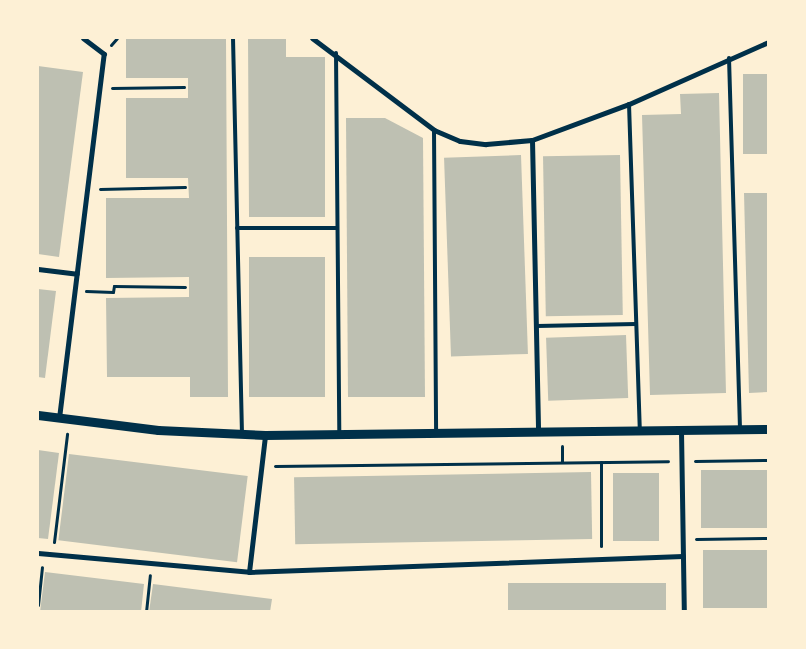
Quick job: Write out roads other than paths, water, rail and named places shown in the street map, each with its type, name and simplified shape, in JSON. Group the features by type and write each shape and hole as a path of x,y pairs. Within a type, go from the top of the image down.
{"street":[{"path":"59,418 104,54 94,43 82,38"},
{"path":"312,38 336,53 398,107 434,130 468,142 532,140 629,104 768,42"},
{"path":"532,140 538,430"},
{"path":"38,269 77,274"},
{"path":"38,415 158,430 265,435 339,432 768,429"},
{"path":"681,431 684,612"},
{"path":"249,572 259,466 265,435"},
{"path":"38,553 151,566 249,572 683,556"}],"lane":[{"path":"233,38 242,434"},
{"path":"336,53 339,432"},
{"path":"729,58 740,430"},
{"path":"629,104 640,430"},
{"path":"434,130 436,432"},
{"path":"237,228 336,228"},
{"path":"537,326 636,324"}]}
